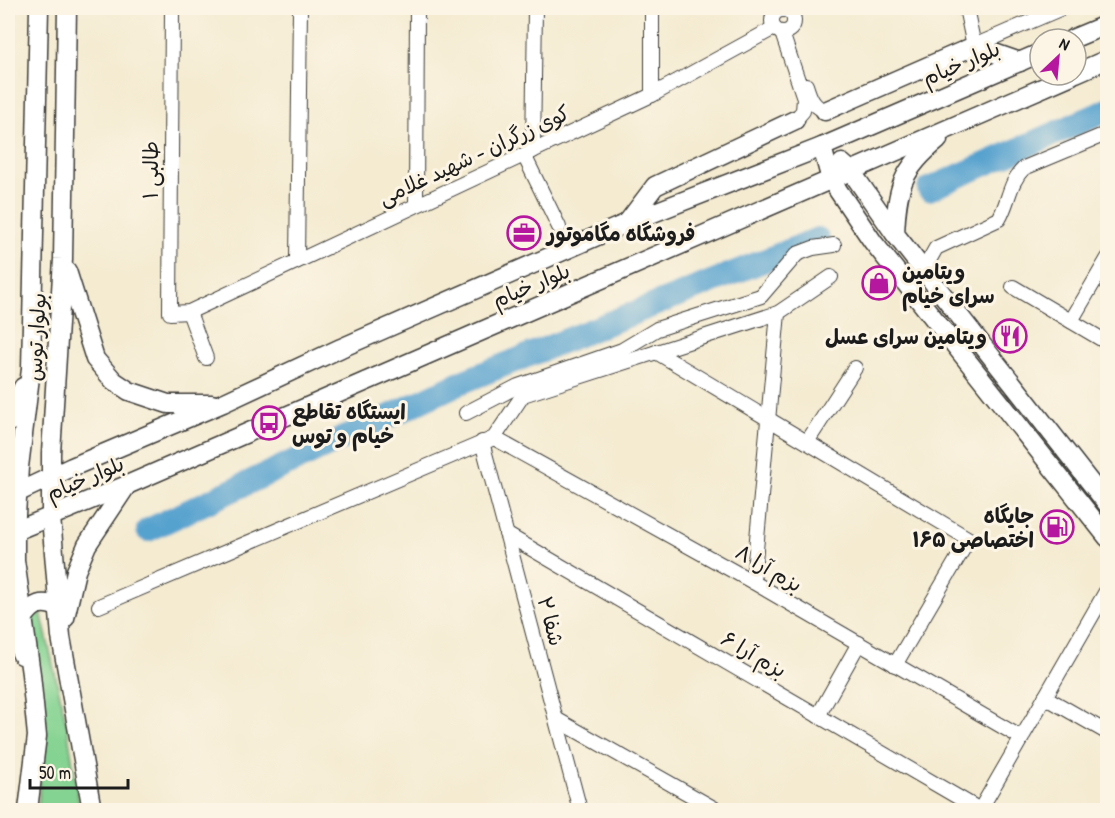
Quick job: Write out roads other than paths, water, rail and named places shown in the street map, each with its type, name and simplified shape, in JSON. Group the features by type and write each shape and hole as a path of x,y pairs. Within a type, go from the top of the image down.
{"main road":[{"name":"بولوار توس","path":"28,810 37,736 31,674 15,622 15,560 11,533 13,494 31,369 39,8"},
{"name":"بولوار توس","path":"67,8 63,260 51,477 51,517 61,637 92,810"},
{"path":"1088,32 1107,24"},
{"path":"825,111 974,46 1020,62"},
{"name":"بلوار خیام","path":"13,494 223,404 341,348 627,223 822,147 1028,58"},
{"path":"1088,68 1107,59"},
{"name":"بلوار خیام","path":"11,533 127,485 1044,87"},
{"path":"627,223 655,186 795,120"},
{"path":"895,234 896,203 904,176 918,156 955,126"},
{"path":"822,147 851,171 923,271 1107,505"},
{"path":"822,147 831,180 873,242 1107,538"},
{"path":"63,260 95,359 114,381 129,391 168,404 223,404"},
{"path":"8,423 31,369"},
{"path":"61,637 76,571 87,545 127,485"},
{"path":"15,622 38,604 49,604 59,608"}],"street":[{"name":"طالبی ۱","path":"172,8 170,314 189,312"},
{"path":"297,261 300,8"},
{"path":"416,205 417,8"},
{"path":"535,8 528,153 559,227"},
{"path":"652,8 652,95"},
{"path":"966,8 974,46 1062,8"},
{"path":"782,31 794,21 785,10 771,19 782,31 811,100 825,111"},
{"name":"کوی زرگران - شهید غلامی","path":"189,312 652,95 782,31"},
{"path":"782,31 804,98 803,111 795,120"},
{"path":"923,271 936,249 999,219 1014,177 1024,168 1107,133"},
{"path":"466,413 518,386 622,350 657,329 761,296 797,254 813,248 834,245"},
{"path":"1071,321 1107,258"},
{"path":"99,606 488,440 523,395 778,313 831,277"},
{"path":"1013,287 1107,343"},
{"path":"189,312 206,358"},
{"path":"753,582 778,313"},
{"path":"656,352 969,539 895,665"},
{"path":"807,442 855,368"},
{"name":"شفا ۲","path":"488,440 506,534 580,810"},
{"name":"بزم آرا ۸","path":"488,440 753,582 1022,738"},
{"name":"بزم آرا ۶","path":"506,534 980,810"},
{"path":"980,810 1107,588"},
{"path":"818,716 859,643"},
{"path":"1045,697 1107,733"},
{"path":"556,719 717,810"}],"waterway":[{"path":"929,189 1108,110"},
{"path":"148,530 462,382 818,239"}],"place":[{"name":"فروشگاه مگاموتور","path":"524,233"},
{"name":"ویتامین سرای خیام","path":"879,283"},
{"name":"ویتامین سرای عسل","path":"1010,336"},
{"name":"ایستگاه تقاطع خیام و توس","path":"269,423"},
{"name":"جایگاه اختصاصی ۱۶۵","path":"1057,527"}]}
